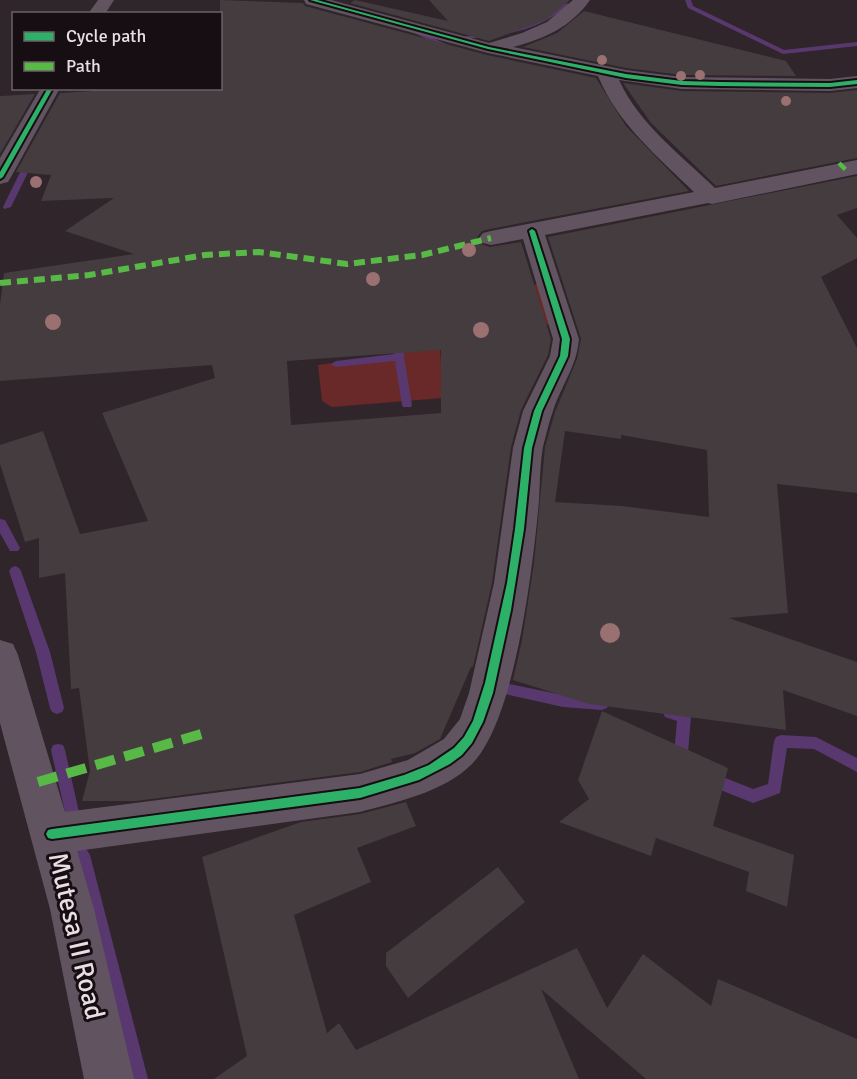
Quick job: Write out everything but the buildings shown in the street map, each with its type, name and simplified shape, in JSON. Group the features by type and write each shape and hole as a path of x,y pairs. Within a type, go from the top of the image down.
{"street":[{"path":"312,0 488,48 606,73 682,83 830,85 857,82"},
{"path":"488,48 538,32 565,19 582,0"},
{"path":"606,73 618,100 639,126 712,197"},
{"path":"0,177 10,144 50,90"},
{"path":"491,238 712,197 857,167"},
{"path":"52,834 360,793 406,781 438,767 468,741 485,705 504,628 513,584 532,429 564,356 566,339 562,322 531,231"},
{"name":"Mutesa II Road","path":"0,655 72,909 109,1079"}],"shaded area":[{"path":"543,283 553,324 524,327 440,348 443,398 332,407 322,401 318,365 400,354 395,308"}],"waterway":[{"path":"688,0 690,7 783,52 857,44"},
{"path":"465,37 529,27 566,4"},
{"path":"405,27 446,46"},
{"path":"7,207 31,158"},
{"path":"399,357 400,338"},
{"path":"336,364 399,357"},
{"path":"399,357 407,405"},
{"path":"1,523 14,548"},
{"path":"15,571 43,652 57,708"},
{"path":"500,688 563,701 602,704"},
{"path":"670,713 684,716 681,755 686,760"},
{"path":"708,778 753,796 775,788 781,741 816,743 857,765"},
{"path":"58,750 72,812"},
{"path":"82,855 139,1079"}],"marked path":[{"path":"839,163 846,170"},
{"path":"0,283 89,275 205,255 259,252 347,264 422,255 491,238"},
{"path":"38,782 205,733"}],"cycle path":[{"path":"312,0 488,48 626,76 682,83 720,84 830,85 857,82"},
{"path":"0,177 50,90"},
{"path":"52,834 360,793 404,781 433,769 446,761 468,740 485,703 501,637 516,556 528,448 538,411 564,356 566,339 532,231"}]}
